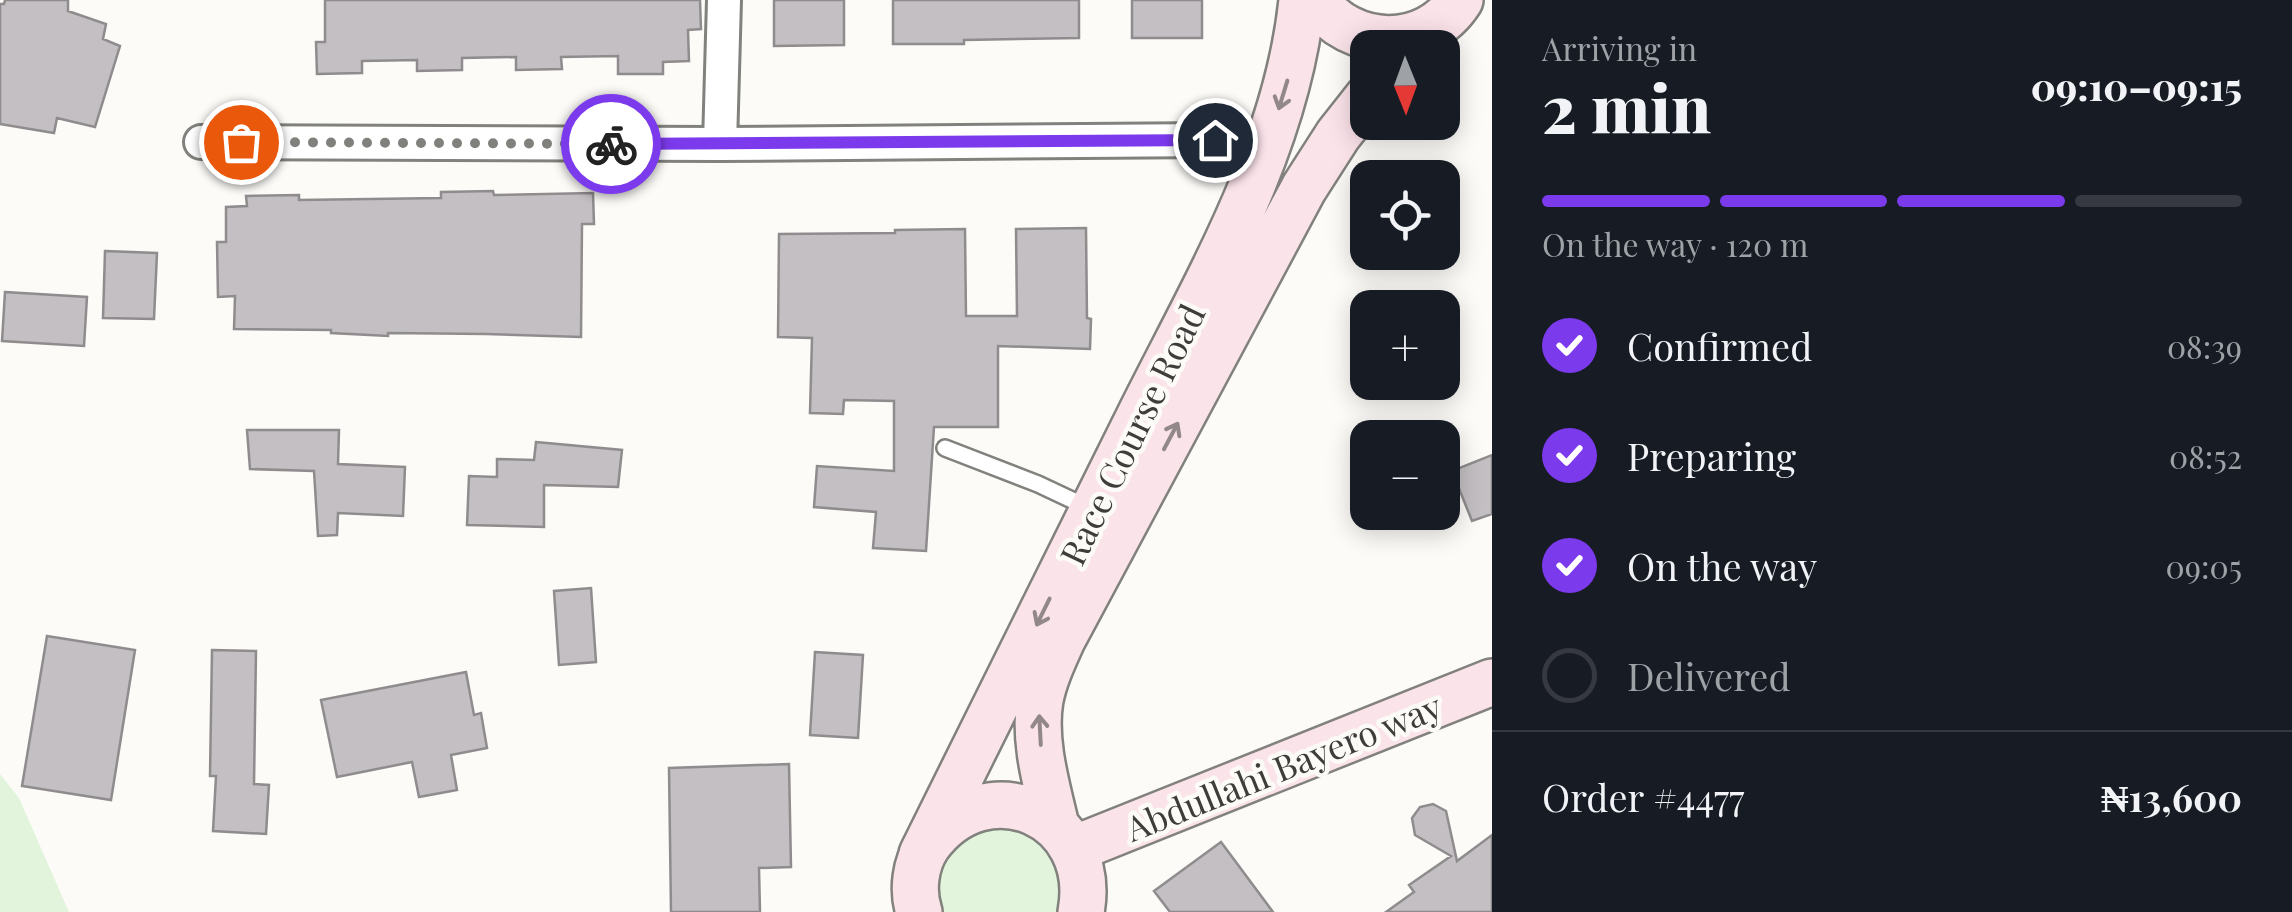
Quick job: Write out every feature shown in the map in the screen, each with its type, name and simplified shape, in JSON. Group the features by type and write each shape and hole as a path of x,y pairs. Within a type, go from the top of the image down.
{"street":[{"path":"720,144 724,0"},
{"name":"Race Course Road","path":"919,912 916,878 922,854 1237,222 1285,90 1302,0"},
{"path":"1316,0 1342,27 1374,39 1408,38 1438,24"},
{"name":"Race Course Road","path":"1080,912 1084,892 1082,870 1065,837 1045,776 1039,705 1046,678 1062,640 1304,188 1350,120"},
{"path":"201,142 720,144 1215,140"},
{"name":"Abdullahi Bayero way","path":"1065,837 1492,682"},
{"path":"922,854 941,828 954,819 967,811 998,804 1029,810 1065,837"}],"lane":[{"path":"945,448 1093,510"}],"green space":[{"path":"0,774 19,798 69,912 0,912"},
{"path":"999,823 1029,830 1053,851 1065,880 1060,912 938,912 933,880 945,851 969,830"}],"building":[{"path":"5,0 68,0 68,11 106,24 103,39 120,46 95,127 57,118 54,133 0,124 0,4"},
{"path":"325,0 700,0 701,29 688,30 689,61 663,62 663,74 618,74 618,56 561,57 562,69 516,70 516,57 462,58 462,70 417,71 417,60 362,61 362,73 317,74 316,42 325,42"},
{"path":"774,0 844,0 844,45 774,46"},
{"path":"893,0 1079,0 1079,38 893,44"},
{"path":"1132,0 1202,0 1202,38 1132,38"},
{"path":"493,191 494,195 593,193 594,224 582,224 581,337 388,336 331,330 234,329 235,296 218,297 217,242 226,242 226,207 247,206 246,196 299,195 299,200 441,198 441,192"},
{"path":"1086,228 1090,349 998,346 998,427 934,427 926,551 873,548 876,512 814,507 817,466 894,471 894,401 844,400 843,414 810,413 812,338 778,337 779,234 965,229 966,316 1017,316 1016,229"},
{"path":"105,251 157,253 154,319 103,318"},
{"path":"5,292 87,297 84,346 2,341"},
{"path":"247,430 339,430 338,464 405,467 403,516 338,513 337,535 318,536 314,471 250,469"},
{"path":"536,442 622,450 618,487 544,485 544,527 467,525 469,476 497,477 497,459 534,460"},
{"path":"1492,455 1492,514 1472,521 1460,491 1460,468"},
{"path":"591,588 596,662 559,665 554,591"},
{"path":"47,636 135,650 111,800 22,786"},
{"path":"212,650 256,651 254,784 269,785 266,834 213,831 216,776 210,776"},
{"path":"815,652 863,655 858,738 810,735"},
{"path":"466,672 474,715 481,713 487,748 451,755 457,790 419,797 412,762 337,777 321,700"},
{"path":"789,764 791,867 759,868 760,912 671,912 669,768"},
{"path":"1433,804 1446,811 1457,861 1492,835 1492,912 1386,912 1414,892 1409,885 1451,856 1415,835 1412,818 1420,807"},
{"path":"1221,842 1273,912 1170,912 1154,891"}],"way so far":[{"path":"241,142 611,144"}],"route":[{"path":"611,144 1215,140"}]}
